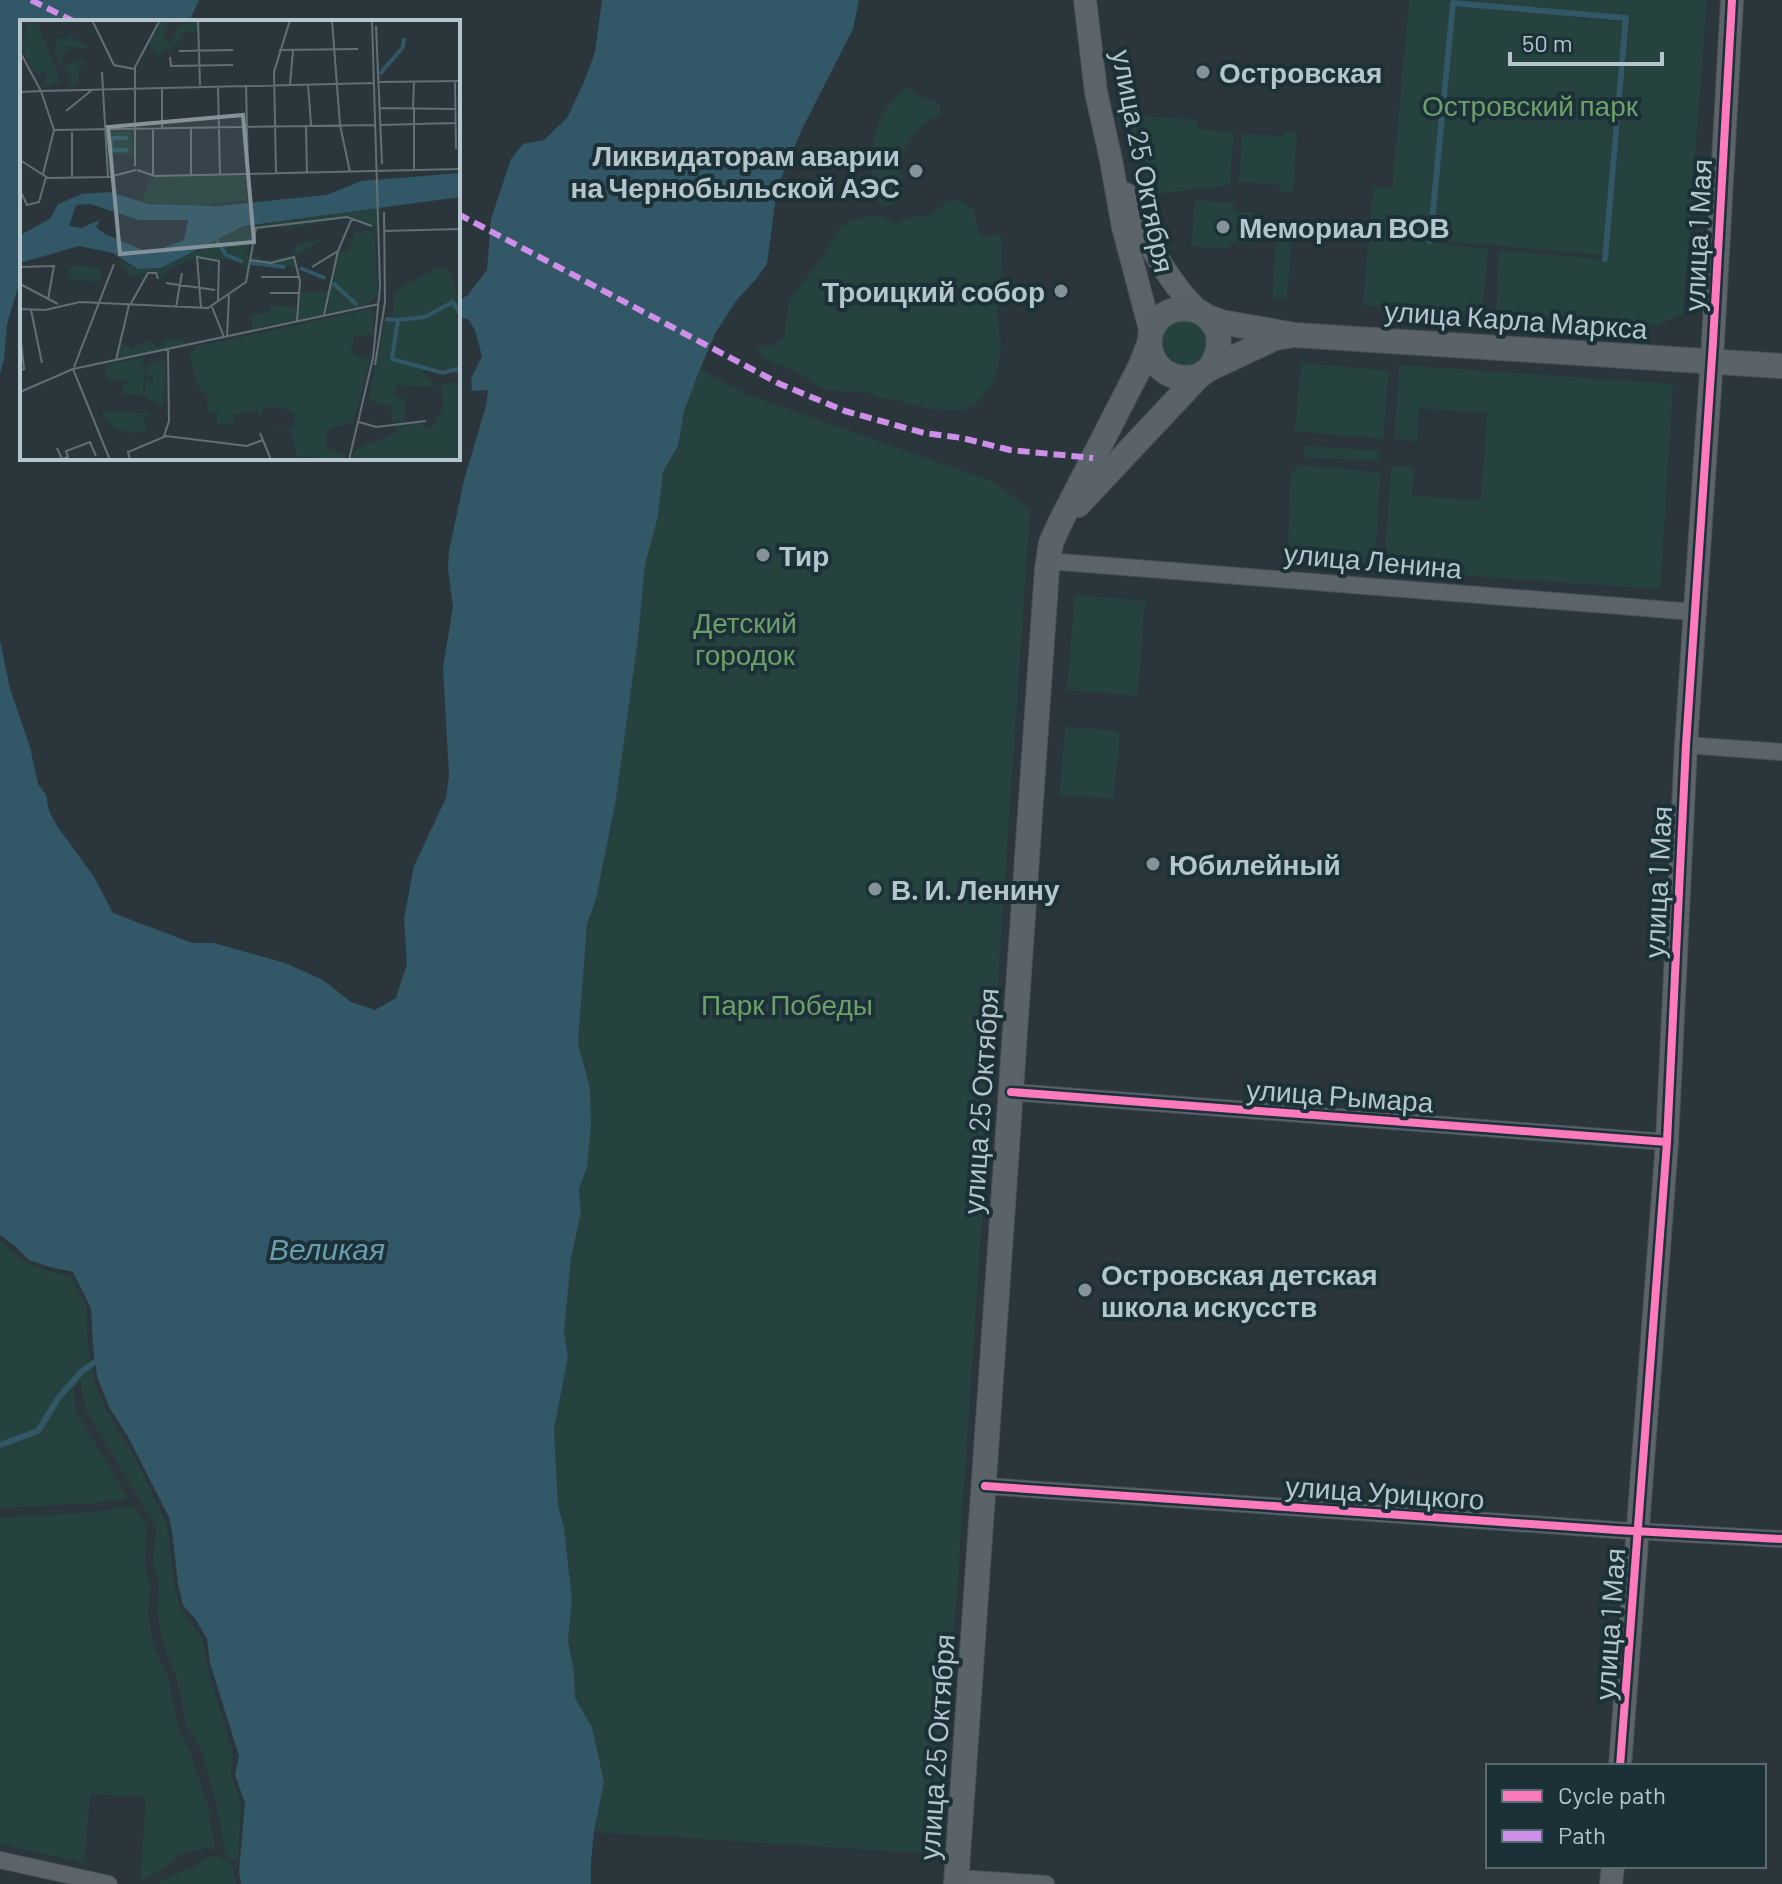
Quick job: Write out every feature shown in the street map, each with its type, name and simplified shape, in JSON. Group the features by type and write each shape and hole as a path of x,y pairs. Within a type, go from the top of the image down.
{"main road":[{"path":"1187,308 1221,322 1295,335 1275,338 1188,379 1166,373 1151,356 1150,338 1156,322 1175,309 1187,308"},
{"path":"1059,525 1216,360 1219,337 1215,326 1203,314"},
{"name":"улица Карла Маркса","path":"1295,335 1782,366"},
{"name":"улица 25 Октября","path":"956,1881 1048,561 1059,525 1140,367 1150,338"}],"street":[{"name":"улица 25 Октября","path":"1085,0 1096,92 1123,227 1150,338"},
{"name":"улица 1 Мая","path":"1620,1764 1667,1142 1686,745 1732,0"},
{"path":"1111,160 1150,246 1182,294 1203,314"},
{"name":"улица Ленина","path":"1048,561 1695,612"},
{"path":"1686,745 1782,752"},
{"name":"улица Рымара","path":"1011,1092 1667,1142"},
{"name":"улица Урицкого","path":"985,1486 1637,1532 1782,1539"},
{"path":"0,1860 109,1884"},
{"path":"956,1881 1046,1884"}],"green space":[{"path":"1409,0 1450,0 1427,242 1488,249 1482,314 1363,305 1373,187 1392,188"},
{"path":"1458,0 1707,0 1683,314 1657,325 1496,315 1499,250 1608,260 1630,16"},
{"name":"Островский парк","path":"1453,6 1623,22 1602,255 1433,240"},
{"path":"908,87 917,95 940,104 941,114 920,128 906,146 902,167 905,193 893,204 882,208 873,182 873,141 884,112"},
{"path":"1128,115 1197,120 1197,129 1234,132 1230,185 1152,194"},
{"path":"1285,132 1297,133 1293,192 1279,191 1279,184 1239,182 1242,134 1284,136"},
{"name":"Мемориал ВОВ","path":"1195,200 1234,203 1234,211 1255,213 1252,244 1229,242 1228,249 1191,246"},
{"path":"948,201 962,201 974,210 978,232 984,238 1000,233 1002,243 997,311 1000,354 991,386 975,405 963,410 929,409 869,393 825,390 794,371 762,358 757,349 765,345 773,346 784,337 789,300 825,254 839,228 871,215 884,217 896,224 918,216 927,217"},
{"path":"1277,233 1292,234 1287,298 1272,297"},
{"path":"1184,320 1200,327 1207,343 1200,359 1184,366 1168,359 1161,343 1168,327"},
{"path":"1301,363 1389,371 1383,439 1295,431"},
{"path":"1399,365 1673,384 1660,589 1384,570 1391,466 1414,467 1412,496 1481,500 1487,413 1419,408 1417,441 1394,439"},
{"name":"Парк Победы","path":"700,369 746,394 994,482 1030,510 939,1854 595,1832 604,1782 592,1727 575,1698 568,1641 572,1599 564,1528 558,1505 554,1429 568,1357 564,1332 571,1259 581,1211 579,1189 587,1167 590,1088 578,1043 587,924 596,899 616,799 645,565 658,516 663,472 678,446 684,411"},
{"path":"1304,446 1379,451 1379,461 1304,457"},
{"path":"1300,465 1381,473 1374,568 1302,564 1287,557 1291,473"},
{"path":"1075,595 1145,601 1138,696 1067,690"},
{"path":"1065,727 1120,731 1114,799 1059,795"},
{"path":"0,1241 32,1264 70,1276 86,1306 93,1378 105,1408 139,1465 164,1518 180,1607 203,1640 206,1662 233,1754 231,1774 241,1803 238,1860 232,1860 225,1854 217,1805 201,1750 186,1724 176,1675 163,1645 157,1612 159,1584 153,1565 156,1527 85,1409 81,1380 74,1388 76,1411 128,1498 0,1508"},
{"path":"134,1506 147,1527 145,1566 150,1585 148,1612 153,1645 168,1677 178,1725 208,1806 215,1849 180,1854 165,1868 140,1882 146,1797 90,1794 84,1863 0,1844 0,1518 95,1512"},
{"path":"206,1857 221,1857 232,1864 236,1884 160,1884 161,1880 192,1868"}],"water":[{"path":"0,0 199,0 190,20 20,20 20,285 7,324 0,374"},
{"name":"Великая","path":"602,0 859,0 853,29 802,129 777,188 767,264 736,301 716,332 684,411 678,446 663,472 658,516 645,565 616,799 596,899 587,924 578,1043 590,1088 591,1127 587,1167 579,1189 581,1211 571,1259 564,1332 568,1357 554,1429 558,1505 564,1528 572,1599 568,1641 575,1698 592,1727 604,1782 594,1832 591,1884 241,1884 239,1872 245,1803 235,1775 239,1756 210,1663 207,1639 183,1605 169,1517 109,1407 97,1376 91,1308 73,1272 29,1260 0,1235 0,640 10,689 49,811 94,877 113,913 192,943 214,943 285,963 323,980 351,1002 375,1010 396,998 407,964 404,919 414,866 446,798 449,775 443,668 453,607 449,551 488,390 472,391 471,379 482,356 475,330 468,319 460,318 460,300 468,295 487,270 491,219 511,159 523,144 544,140 567,118 595,52"}],"waterway":[{"path":"1430,241 1453,3 1626,18 1605,259"},
{"path":"0,1445 38,1431 59,1397 82,1371 95,1362"}],"marked path":[{"path":"31,0 71,20"},
{"path":"460,215 780,384 845,411 924,433 962,438 1010,450 1093,458"}],"cycle path":[{"path":"1620,1764 1667,1142 1686,745 1732,0"},
{"path":"1011,1092 1667,1142"},
{"path":"985,1486 1782,1539"}],"place":[{"name":"Островская","path":"1203,72"},
{"name":"Ликвидаторам аварии на Чернобыльской АЭС","path":"916,171"},
{"name":"Мемориал ВОВ","path":"1223,227"},
{"name":"Троицкий собор","path":"1061,291"},
{"name":"Тир","path":"763,555"},
{"name":"Юбилейный","path":"1153,864"},
{"name":"В. И. Ленину","path":"875,889"},
{"name":"Островская детская школа искусств","path":"1085,1290"}],"park label":[{"name":"Детский городок","path":"745,638"}]}
